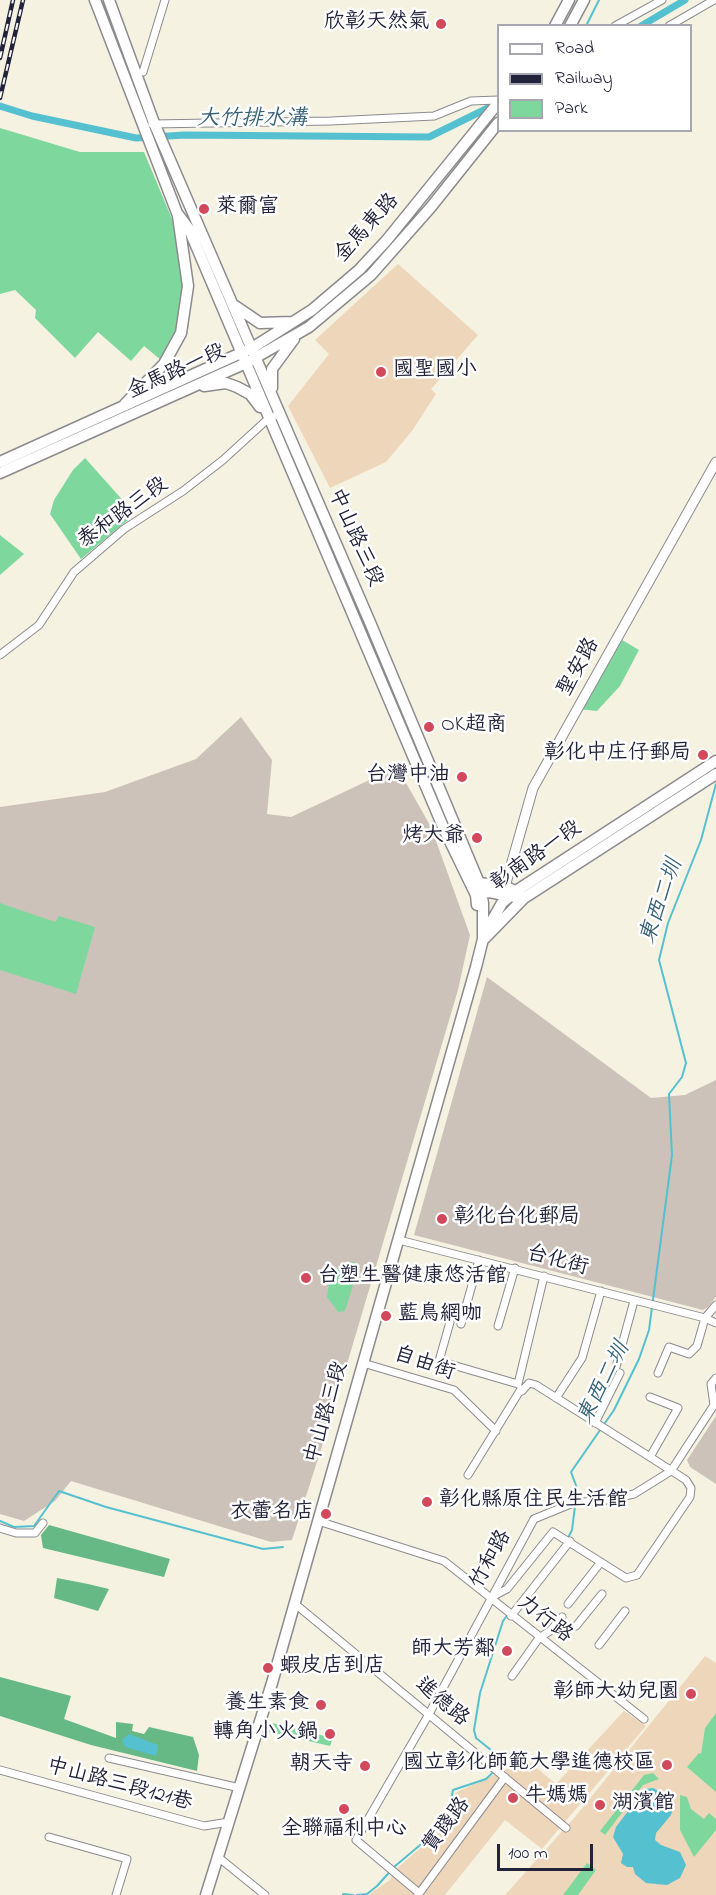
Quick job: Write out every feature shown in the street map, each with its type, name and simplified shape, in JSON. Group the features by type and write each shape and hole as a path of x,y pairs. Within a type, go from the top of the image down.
{"main road":[{"path":"95,0 150,125"},
{"path":"109,0 150,125"},
{"path":"556,24 569,0"},
{"path":"571,24 584,0"},
{"name":"金馬東路","path":"249,355 295,322 359,270 497,103"},
{"name":"金馬東路","path":"249,355 299,333 328,313 371,275 431,207 497,124"},
{"name":"中山路三段","path":"150,125 169,157 233,303 269,418 444,829 477,889"},
{"name":"中山路三段","path":"150,125 158,162 177,213 189,229 280,414 477,889 483,939 294,1604 206,1895"},
{"path":"0,473 123,412 164,364 181,333 188,286 177,213"},
{"path":"233,303 260,323 295,322"},
{"path":"275,403 271,379 272,369 299,333"},
{"name":"金馬路一段","path":"123,412 189,389 249,355"},
{"name":"金馬路一段","path":"123,412 249,355"},
{"path":"189,389 226,383 250,394 269,418"},
{"path":"0,462 123,412"},
{"name":"彰南路一段","path":"483,939 490,921 510,895 716,760"},
{"name":"彰南路一段","path":"483,939 510,895 643,824 716,774"},
{"path":"477,889 510,895"}],"street":[{"path":"143,72 165,0"},
{"path":"619,24 662,0"},
{"path":"672,24 714,0"},
{"path":"150,125 434,116 471,101 497,102"},
{"name":"泰和路三段","path":"0,655 39,625 74,572 124,529 183,491 224,460 269,418 280,414"},
{"name":"聖安路","path":"510,895 533,788 716,462"},
{"name":"台化街","path":"399,1240 705,1318"},
{"path":"461,1324 478,1260"},
{"path":"498,1326 515,1268"},
{"path":"468,1475 520,1387 527,1341 544,1276"},
{"path":"556,1398 582,1358 601,1291"},
{"path":"600,1426 618,1370 634,1301"},
{"path":"658,1373 669,1347 689,1354 697,1346 705,1318 716,1305"},
{"path":"705,1318 716,1323"},
{"path":"450,1322 439,1361 520,1387 529,1383 686,1480 691,1488 690,1497 637,1575 626,1578 553,1532 507,1589 490,1598"},
{"name":"自由街","path":"363,1362 454,1390 496,1431"},
{"name":"竹和路","path":"418,1894 356,1840 429,1714 534,1519 573,1503 634,1494 671,1471 714,1405 711,1384 716,1378"},
{"path":"650,1396 678,1408 650,1457"},
{"name":"力行路","path":"318,1521 444,1561 644,1719"},
{"path":"0,1528 16,1533 35,1533 43,1523"},
{"path":"509,1614 567,1539"},
{"path":"568,1604 601,1562"},
{"path":"576,1626 602,1594"},
{"name":"進德路","path":"294,1604 566,1828"},
{"path":"599,1644 625,1611"},
{"path":"512,1676 539,1638 550,1631 562,1617"},
{"path":"109,1758 240,1788"},
{"name":"中山路三段121巷","path":"0,1770 204,1826 229,1822"},
{"name":"實踐路","path":"418,1894 499,1772"},
{"path":"49,1837 127,1859 116,1895"},
{"path":"218,1857 264,1895"}],"shaded area":[{"name":"國聖國小","path":"398,264 478,335 431,389 436,394 412,431 386,462 330,488 288,406 329,354 315,340"},
{"path":"241,717 272,760 267,814 291,817 397,767 431,827 470,935 458,990 331,1418 292,1540 271,1542 71,1481 55,1501 24,1521 0,1514 0,807 105,792 196,759"},
{"path":"487,977 651,1098 685,1095 716,1080 716,1297 708,1307 703,1310 414,1235"},
{"path":"716,1416 716,1484 690,1467 687,1460"},
{"name":"國立彰化師範大學進德校區","path":"705,1656 716,1663 716,1895 505,1895 575,1817"},
{"path":"624,1711 646,1726 542,1849 505,1820 445,1895 368,1895 390,1880 395,1870 439,1832 455,1793 509,1768 520,1754 556,1784"}],"green space":[{"path":"0,128 80,152 144,152 172,219 182,253 185,290 178,325 161,360 144,346 131,361 98,332 75,358 35,318 36,310 15,290 0,294"},
{"path":"85,458 135,514 81,559 50,514 54,500 73,470"},
{"path":"0,535 24,554 0,575"},
{"path":"617,637 639,650 620,686 597,711 578,709"},
{"path":"0,903 55,922 59,916 95,927 76,994 0,970"},
{"path":"354,1262 358,1269 345,1311 338,1312 327,1297 330,1277 338,1268"},
{"path":"49,1525 170,1559 164,1577 43,1548 41,1535"},
{"path":"57,1578 109,1589 98,1611 54,1598"},
{"path":"0,1677 71,1696 64,1719 116,1738 116,1722 133,1724 132,1731 144,1734 149,1727 193,1737 199,1755 197,1771 91,1745 0,1716"},
{"path":"716,1713 716,1792 687,1767 699,1753 701,1754 705,1728"},
{"path":"268,1722 333,1738 330,1746 265,1731"},
{"path":"653,1773 659,1779 643,1785 605,1835 600,1831 644,1775"},
{"path":"680,1795 687,1797 691,1809 704,1819 709,1813 716,1819 716,1830 694,1857 680,1830"},
{"path":"587,1863 596,1870 578,1895 563,1895"}],"water":[{"path":"129,1734 158,1745 156,1756 125,1747 122,1740"},
{"path":"653,1788 668,1796 674,1806 671,1815 656,1833 655,1840 661,1845 680,1852 686,1865 680,1878 667,1885 646,1883 635,1874 633,1867 627,1867 621,1863 623,1854 613,1837 616,1827 645,1789"}],"waterway":[{"path":"587,24 599,0"},
{"name":"大竹排水溝","path":"644,24 685,0"},
{"name":"大竹排水溝","path":"0,106 32,116 136,138 185,135 429,137 494,105"},
{"name":"東西二圳","path":"576,1500 577,1488 571,1472 614,1410 639,1359 649,1330 672,1155 669,1094 682,1077 686,1063 659,960 668,923 701,840 716,784"},
{"path":"0,1521 14,1527 34,1526 59,1491 106,1507 263,1549 283,1547"},
{"name":"東西二圳","path":"568,1538 572,1530 575,1506"},
{"name":"東西二圳","path":"357,1895 367,1894 377,1886 394,1867 438,1830 449,1810 453,1790 486,1779 502,1764 501,1758 476,1738 474,1730 480,1693 503,1621 509,1613"},
{"name":"東西二圳","path":"343,1894 353,1895"}],"railway":[{"path":"0,58 13,0"},
{"path":"0,98 23,0"}],"place":[{"name":"欣彰天然氣","path":"441,24"},
{"name":"萊爾富","path":"204,209"},
{"name":"國聖國小","path":"381,372"},
{"name":"OK超商","path":"429,727"},
{"name":"彰化中庄仔郵局","path":"703,755"},
{"name":"台灣中油","path":"462,777"},
{"name":"烤大爺","path":"477,838"},
{"name":"彰化台化郵局","path":"442,1219"},
{"name":"台塑生醫健康悠活館","path":"306,1278"},
{"name":"藍鳥網咖","path":"386,1316"},
{"name":"彰化縣原住民生活館","path":"427,1502"},
{"name":"衣蕾名店","path":"326,1514"},
{"name":"師大芳鄰","path":"507,1651"},
{"name":"蝦皮店到店","path":"268,1668"},
{"name":"彰師大幼兒園","path":"691,1694"},
{"name":"養生素食","path":"321,1705"},
{"name":"轉角小火鍋","path":"330,1734"},
{"name":"國立彰化師範大學進德校區","path":"667,1765"},
{"name":"朝天寺","path":"365,1766"},
{"name":"牛媽媽","path":"513,1798"},
{"name":"湖濱館","path":"600,1805"},
{"name":"全聯福利中心","path":"344,1809"}]}
